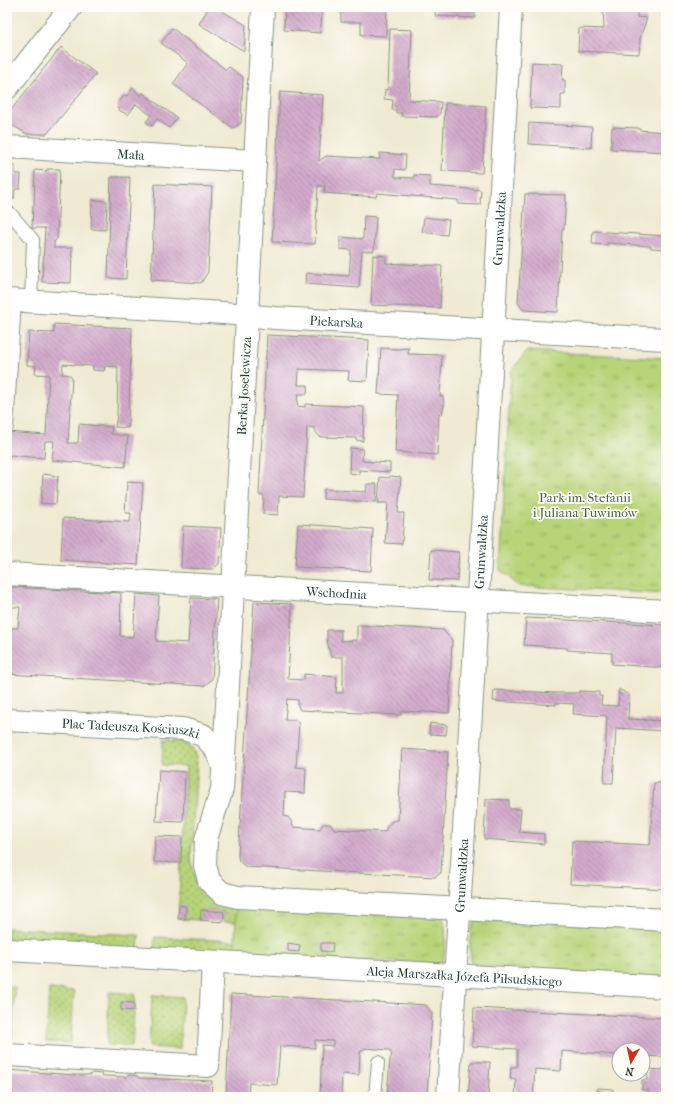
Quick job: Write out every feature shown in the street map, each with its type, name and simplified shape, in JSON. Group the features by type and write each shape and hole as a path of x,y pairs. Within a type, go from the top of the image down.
{"street":[{"path":"8,83 71,7"},
{"name":"Berka Joselewicza","path":"223,766 263,7"},
{"name":"Grunwaldzka","path":"448,1097 478,600 511,7"},
{"name":"Mała","path":"7,147 255,161"},
{"name":"Piekarska","path":"18,301 247,316 666,339"},
{"name":"Wschodnia","path":"7,574 666,610"},
{"name":"Plac Tadeusza Kościuszki","path":"7,720 183,729 203,735 215,748 223,766 222,789 206,839 205,866 209,881 222,893 238,897 267,899 460,909"},
{"path":"460,909 666,920"},
{"path":"7,950 213,962 208,1066 7,1055"},
{"name":"Aleja Marszałka Józefa Piłsudskiego","path":"213,962 666,987"}],"lane":[{"path":"7,213 10,213 33,240 18,301 7,427"},
{"path":"375,1097 378,1062"}],"green space":[{"name":"Park im. Stefanii i Juliana Tuwimów","path":"527,351 666,358 666,594 519,586 500,570 511,371"},
{"path":"163,740 181,741 190,745 193,749 197,762 191,857 193,868 199,885 204,891 210,896 226,903 237,905 236,922 223,922 224,912 201,910 200,920 178,919 186,766 162,765"},
{"path":"237,905 443,918 445,948 443,959 441,964 234,955"},
{"path":"475,920 666,926 666,980 473,965 470,955 470,942 471,930"},
{"path":"7,928 139,935 138,950 7,942"},
{"path":"155,937 235,941 234,955 154,951"},
{"path":"7,987 15,987 12,1040 7,1039"},
{"path":"49,989 74,991 71,1043 46,1042"},
{"path":"109,992 135,994 132,1046 107,1045"},
{"path":"152,995 183,997 180,1049 149,1047"}],"building":[{"path":"209,7 215,7 246,25 244,51 199,24"},
{"path":"285,7 323,7 320,33 284,30"},
{"path":"341,7 387,7 386,36 361,35 361,22 341,22"},
{"path":"436,7 475,7 475,18 435,16"},
{"path":"603,7 638,7 637,17 647,18 640,39 639,54 578,51 579,28 604,29"},
{"path":"172,28 226,70 229,67 243,77 241,123 233,128 173,84 188,63 161,43"},
{"path":"390,29 412,30 409,100 441,102 440,113 437,117 401,116 402,113 396,113 396,110 392,110 393,100 384,99 385,89 388,90"},
{"path":"61,47 96,74 47,134 27,134 10,124 7,115"},
{"path":"532,62 563,64 562,80 565,80 565,94 561,94 561,109 530,108"},
{"path":"133,88 141,95 143,93 177,118 169,128 157,119 152,126 146,122 151,115 136,104 128,115 119,110 118,103 124,95 127,96"},
{"path":"280,92 323,95 319,161 326,156 380,159 380,153 406,155 405,170 395,169 395,177 414,178 414,175 430,176 430,186 481,190 480,205 458,204 458,200 377,193 376,197 324,193 325,186 318,186 315,244 272,242"},
{"path":"445,103 486,106 482,173 442,171"},
{"path":"529,123 592,127 591,148 528,144"},
{"path":"612,127 639,128 639,130 666,132 666,152 611,149"},
{"path":"7,165 15,166 15,174 21,174 20,189 15,189 14,199 7,199"},
{"path":"47,169 60,169 57,239 54,242 54,248 72,248 71,283 42,282 45,228 32,228 35,170 47,171"},
{"path":"111,177 130,177 126,279 108,278"},
{"path":"155,184 212,187 208,272 201,283 151,280"},
{"path":"525,194 566,195 564,229 562,229 558,312 524,310 518,303"},
{"path":"92,200 107,201 106,230 91,229"},
{"path":"364,216 376,217 374,251 362,251 359,288 305,284 306,273 349,276 351,250 340,249 340,237 363,239"},
{"path":"424,217 449,220 447,235 422,232"},
{"path":"593,231 666,236 666,249 651,248 651,246 607,243 607,245 592,244"},
{"path":"373,255 386,256 386,263 442,266 440,308 371,305"},
{"path":"54,324 132,328 128,428 115,427 117,416 118,367 105,366 104,371 93,370 93,366 63,364 62,374 70,375 72,377 68,443 78,443 79,424 112,427 111,434 128,436 125,467 52,460 54,441 45,441 44,458 7,455 7,432 46,435 49,375 35,374 36,366 27,365 29,332 54,333"},
{"path":"267,335 369,340 367,381 348,380 349,371 299,369 298,385 308,385 307,394 298,394 297,406 305,407 305,404 364,407 363,441 356,440 356,438 320,437 315,431 315,428 307,427 303,497 279,496 278,515 263,514 264,495 259,495"},
{"path":"381,348 409,348 408,354 442,355 440,396 443,396 444,405 442,414 439,414 437,455 395,452 398,395 378,394"},
{"path":"350,448 363,449 362,461 390,463 390,472 359,470 359,474 349,473"},
{"path":"43,474 58,476 56,504 41,503"},
{"path":"390,476 401,477 398,513 404,513 402,544 385,543 388,503 378,503 380,477 389,478"},
{"path":"127,482 143,483 138,565 61,560 63,518 130,522 131,513 125,513"},
{"path":"367,484 377,484 376,502 323,499 324,489 366,492"},
{"path":"298,524 373,529 371,571 295,567"},
{"path":"183,526 221,528 219,564 213,569 181,568"},
{"path":"431,550 459,552 457,581 429,580"},
{"path":"7,587 121,593 120,636 133,637 136,594 159,596 156,641 188,643 191,598 217,599 212,679 204,686 7,674 7,624 9,628 18,628 20,607 7,607"},
{"path":"254,602 292,604 288,679 304,680 304,674 337,677 336,693 343,693 343,657 331,657 327,640 327,630 341,630 341,641 357,640 357,625 443,630 452,640 449,713 402,711 401,715 300,710 298,700 287,699 285,720 296,720 299,724 296,767 306,768 305,793 285,792 284,816 288,817 292,822 293,827 320,829 323,824 330,824 334,829 385,832 392,821 398,820 402,749 448,752 441,873 435,877 246,867 239,861 238,857"},
{"path":"526,618 666,625 666,668 612,664 612,653 524,645"},
{"path":"619,689 629,695 628,719 666,721 666,731 616,728 613,783 604,783 607,716 573,714 574,704 556,703 556,705 493,701 494,690 556,693 579,693 579,691 599,692 599,696 602,696 601,705 618,706"},
{"path":"430,723 447,725 446,735 429,734"},
{"path":"159,770 185,772 183,822 156,821"},
{"path":"654,783 666,783 666,889 570,884 572,841 650,845"},
{"path":"486,799 509,800 509,809 521,809 519,832 544,834 544,844 484,839"},
{"path":"155,836 182,837 181,863 154,862"},
{"path":"179,905 186,906 185,919 178,919"},
{"path":"201,910 224,912 223,922 200,920"},
{"path":"288,943 300,945 299,952 288,951"},
{"path":"321,943 333,943 332,952 321,951"},
{"path":"231,994 426,1005 432,1013 427,1097 387,1097 390,1059 392,1055 389,1050 365,1048 360,1052 359,1075 342,1074 341,1095 348,1097 320,1097 322,1045 333,1046 333,1041 315,1040 315,1048 280,1046 277,1085 249,1083 248,1097 226,1096"},
{"path":"121,1002 134,1003 134,1011 121,1010"},
{"path":"474,1008 666,1018 666,1097 648,1097 648,1090 642,1090 642,1082 651,1082 651,1069 663,1070 663,1057 651,1056 651,1042 611,1042 611,1054 562,1051 561,1071 535,1069 533,1097 515,1097 516,1079 510,1079 511,1067 517,1067 517,1049 472,1046"},
{"path":"471,1062 490,1062 488,1097 468,1097"},
{"path":"7,1070 74,1075 90,1075 92,1073 102,1074 104,1076 126,1077 128,1075 137,1076 139,1078 212,1081 211,1097 7,1097"},
{"path":"597,1088 613,1089 612,1097 597,1097"}]}
